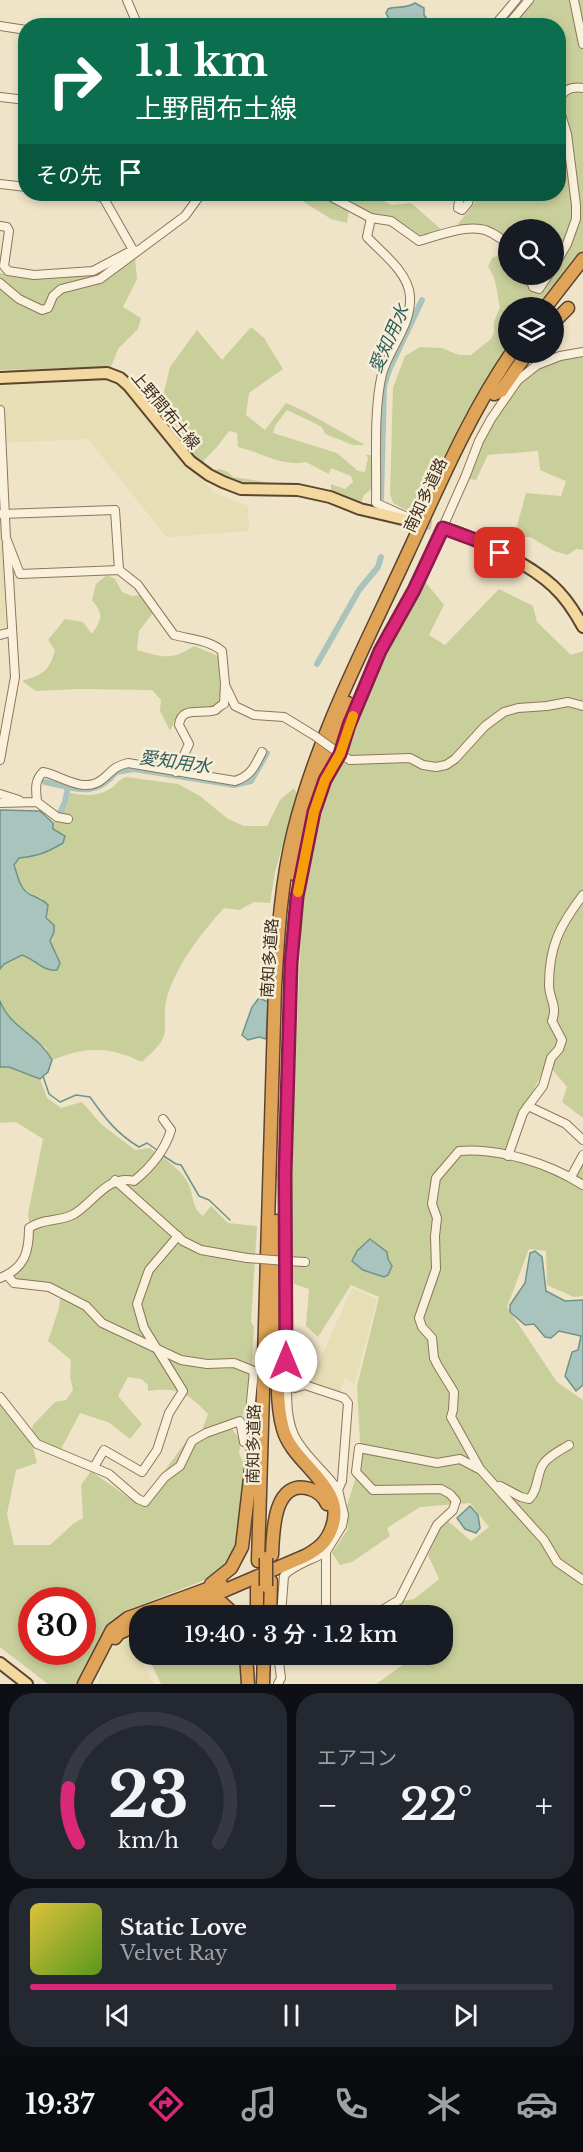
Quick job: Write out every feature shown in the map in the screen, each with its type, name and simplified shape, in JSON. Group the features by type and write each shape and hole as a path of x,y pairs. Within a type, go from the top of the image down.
{"highway":[{"path":"554,297 583,259"},
{"path":"563,297 583,271"},
{"path":"564,311 567,308"},
{"name":"南知多道路","path":"265,1605 267,1248 279,924 287,862 311,772 330,723 446,470 505,363"},
{"name":"南知多道路","path":"265,1558 275,1289 282,996 287,926 302,834 322,768 362,670 452,476 494,394 514,363"},
{"path":"494,394 501,391 520,363"},
{"path":"200,1596 231,1568 238,1558 244,1537 259,1394 263,1255 267,1248"},
{"path":"84,1684 112,1630 128,1618 200,1596 290,1563 318,1548 328,1537 334,1523 333,1504 328,1492 291,1449 280,1415 278,1294 275,1289"},
{"path":"182,1605 311,1548 325,1531 328,1521 329,1510 325,1499 318,1492 304,1488 285,1496 274,1516 265,1558"},
{"path":"265,1585 268,1605"},
{"name":"南知多道路","path":"260,1605 265,1585"},
{"path":"200,1596 224,1605"},
{"path":"90,1684 110,1642 119,1633 129,1629"},
{"path":"247,1665 248,1684"},
{"path":"255,1684 256,1665"},
{"path":"263,1684 264,1665"}],"main road":[{"name":"上野間布土線","path":"0,378 107,373 120,378 129,386 190,461 216,478 241,489 298,490 330,497 360,508 407,520"},
{"path":"443,528 481,542 542,577 560,593 583,627"},
{"path":"0,1663 27,1684"}],"street":[{"path":"127,0 135,18"},
{"path":"501,18 516,0"},
{"path":"514,18 529,0"},
{"path":"574,0 583,44"},
{"path":"0,26 18,29"},
{"path":"566,90 575,87 583,88"},
{"path":"0,97 18,99"},
{"path":"564,249 576,219 566,131"},
{"path":"0,184 18,186"},
{"path":"106,201 135,250"},
{"path":"0,283 19,299 42,310 48,308 53,296 61,289 100,279 135,250 185,216 196,201"},
{"path":"339,201 371,218 391,221 419,241 480,228 498,236"},
{"path":"458,201 458,208 462,210 469,201"},
{"path":"371,218 367,237 406,278 410,297 404,327 383,371 379,392 376,503 407,516 407,520"},
{"path":"0,226 7,227 9,231 4,266 8,271 34,275 93,271 135,250"},
{"path":"282,1605 284,1576 287,1571 310,1562 326,1552 342,1526 344,1515 338,1490 295,1436 288,1417 285,1174 291,975 297,897 314,812 325,780 340,754 349,725 380,651 414,590 479,441 491,419 518,380 537,364 560,356 583,352"},
{"path":"0,410 2,514 6,538 15,677 0,760"},
{"path":"2,514 115,510 119,570"},
{"path":"6,538 20,574 119,570 138,585 174,635 190,637 215,645 222,651 224,704 216,710 186,712 180,718 180,729 189,744 176,772"},
{"path":"0,635 11,632"},
{"path":"225,684 235,706 254,715 284,717 303,727 350,760 410,758 423,765 436,767 446,765 455,759 485,726 504,712 568,702 583,706"},
{"path":"37,802 37,778 44,772 61,779 92,785 99,782 115,766 128,763 235,781 246,777 254,768 262,752"},
{"path":"0,794 27,802"},
{"path":"0,803 37,802 57,817 68,819"},
{"path":"508,1156 528,1106 543,1086 551,1058 559,1049 562,1040 552,1021 555,1012 549,987 553,944 570,912 583,895"},
{"path":"528,1106 566,1124 583,1140"},
{"path":"0,1397 37,1444 109,1474 138,1499 145,1502 165,1477 180,1466 192,1441 240,1420 244,1442 247,1442 254,1371 234,1363 207,1365 181,1359 102,1323 86,1306 49,1287 14,1283 3,1277 24,1261 29,1248 29,1228 36,1223 72,1216 115,1180 134,1181 148,1170 169,1138 171,1130 163,1119"},
{"path":"583,1185 571,1177 536,1162 480,1149 459,1151 436,1178 432,1204 436,1218 436,1269 419,1318 422,1327 432,1338 434,1358 454,1392 451,1417 480,1469 544,1540 556,1562 583,1580"},
{"path":"571,1177 583,1155"},
{"path":"115,1180 178,1236 201,1250 247,1258 305,1262"},
{"path":"94,1467 104,1450 142,1472 157,1450 169,1413 183,1391 144,1328 137,1304 149,1270 178,1236"},
{"path":"287,1385 295,1388 305,1385 344,1398 348,1403 342,1481 338,1490"},
{"path":"493,1483 521,1497 529,1498 533,1495 538,1472 544,1462 569,1445"},
{"path":"389,1605 399,1599 436,1525 453,1510 456,1501 441,1489 373,1490 356,1472 359,1448 437,1463 460,1460 480,1469"},
{"path":"344,1457 358,1459"},
{"path":"326,1552 326,1605"},
{"path":"279,1665 279,1684"}],"shaded area":[{"path":"106,376 126,389 186,463 215,493 248,506 249,531 170,537 165,535 88,439 0,443 0,382"},
{"path":"0,485 6,628 0,630"},
{"path":"352,1288 377,1299 355,1383 344,1379 340,1392 310,1382"},
{"path":"129,1638 129,1665 143,1665 154,1684 97,1684 107,1655 123,1639"}],"green space":[{"path":"534,0 583,0 583,249 564,273 564,219 498,219 498,234 456,228 476,201 566,201 566,18 519,18"},
{"path":"302,201 384,201 392,205 411,203 443,231 419,235 396,219 372,216 350,205 347,223 331,219"},
{"path":"498,255 498,285 554,285 545,297 498,297 495,282 488,267 492,258"},
{"path":"135,257 137,279 123,307 141,318 138,329 118,349 111,367 0,370 0,273 35,279 95,275"},
{"path":"498,312 498,362 466,413 418,508 409,512 393,503 390,494 393,388 405,356 420,347 442,348 459,355 471,355 491,339 494,333 494,322"},
{"path":"251,327 264,338 283,369 249,393 246,415 265,430 286,403 365,445 353,445 325,434 322,427 287,410 275,426 273,433 337,453 358,471 365,472 368,458 366,455 373,455 373,488 364,495 361,504 331,494 331,484 345,489 353,482 351,476 331,468 329,474 306,462 280,461 238,447 237,433 229,431 204,460 204,464 210,470 220,469 233,477 265,482 263,486 238,485 194,463 148,401 164,392 170,367 197,330 222,360"},
{"path":"583,356 583,550 576,549 568,555 554,551 530,537 514,537 526,493 561,496 566,481 540,470 538,451 488,455 476,480 469,479 488,433 518,386 529,374 542,366 564,363 564,360"},
{"path":"107,575 115,579 122,592 132,596 141,595 153,613 139,631 137,650 172,656 194,646 218,656 221,701 210,708 188,708 179,712 170,731 160,711 161,700 152,690 36,691 22,681 40,674 47,668 55,650 48,640 65,619 83,622 92,634 100,617 92,600 96,584"},
{"path":"423,579 444,605 429,635 445,645 499,589 533,606 537,622 571,655 583,651 583,1118 562,1102 567,1087 547,1063 528,1101 519,1113 507,1158 536,1165 571,1180 583,1159 583,1296 574,1297 547,1285 546,1251 529,1249 507,1307 557,1382 583,1400 583,1684 376,1684 403,1665 453,1665 453,1605 400,1605 402,1601 414,1599 439,1579 428,1555 438,1530 448,1521 471,1541 489,1527 470,1503 420,1507 387,1528 390,1536 352,1562 340,1565 332,1553 348,1529 347,1506 361,1460 357,1386 379,1297 351,1285 318,1337 306,1326 309,1289 294,1284 290,1256 293,1115 302,910 316,831 333,776 348,755 353,726 383,654"},
{"path":"126,777 178,784 200,796 228,819 244,826 267,826 280,800 294,788 297,794 275,872 270,903 254,902 239,910 224,908 199,938 172,984 165,1005 163,1039 157,1047 142,1062 118,1053 97,1050 76,1052 52,1060 46,1048 12,1021 0,1001 0,969 4,964 22,955 35,960 43,968 54,930 54,925 46,918 42,898 25,890 14,865 18,858 38,856 63,843 53,829 53,823 65,810 70,793 98,794 109,790"},
{"path":"0,1067 9,1067 40,1079 47,1098 61,1108 82,1102 101,1124 135,1150 150,1148 186,1179 195,1206 203,1216 211,1206 228,1223 257,1226 251,1322 254,1327 250,1396 242,1417 230,1421 232,1429 241,1441 239,1453 244,1465 237,1541 232,1557 210,1578 140,1605 129,1605 129,1609 110,1627 96,1652 96,1587 18,1587 18,1661 0,1647 0,1403 33,1447 37,1463 16,1470 7,1514 14,1545 50,1545 74,1523 83,1518 81,1485 91,1471 139,1505 188,1439 202,1430 208,1414 182,1393 168,1390 148,1391 148,1385 141,1379 128,1377 118,1396 142,1424 130,1439 110,1423 80,1413 60,1451 40,1442 31,1434 33,1425 55,1402 66,1400 73,1390 70,1377 71,1360 48,1341 59,1308 61,1290 17,1281 11,1276 26,1262 33,1248 28,1214 43,1139 16,1122 0,1123"},
{"path":"23,1665 89,1665 78,1684 48,1684"},
{"path":"152,1665 241,1665 244,1684 161,1684"}],"water":[{"path":"415,3 424,8 426,18 388,18 386,13 388,9 394,7"},
{"path":"0,810 40,811 53,823 53,829 65,836 63,843 47,852 19,858 14,865 24,889 48,905 46,918 54,925 50,941 60,963 57,970 44,967 22,955 4,964 0,969"},
{"path":"259,998 268,1002 266,1039 259,1037 248,1040 242,1035 252,1007"},
{"path":"0,1001 11,1018 40,1044 52,1060 48,1072 40,1079 9,1067 0,1067"},
{"path":"370,1239 387,1252 392,1266 388,1275 384,1277 363,1270 352,1261 357,1251"},
{"path":"535,1251 542,1257 546,1291 565,1301 583,1300 583,1385 576,1391 565,1376 572,1352 578,1350 581,1336 559,1331 551,1338 545,1337 534,1324 525,1325 510,1312 510,1305 525,1283 530,1253"},
{"path":"470,1506 478,1515 480,1528 476,1533 465,1529 457,1518"}],"waterway":[{"name":"愛知用水","path":"507,18 522,0"},
{"name":"愛知用水","path":"460,207 463,201"},
{"name":"愛知用水","path":"381,498 384,386 389,370 422,300"},
{"name":"愛知用水","path":"317,664 359,590 378,567 381,557"},
{"name":"愛知用水","path":"45,782 75,789 92,789 100,786 116,772 134,769 234,785 251,781 267,753"},
{"name":"愛知用水","path":"61,811 68,787"},
{"path":"43,1076 49,1094 60,1102 76,1095 90,1097 124,1137 139,1147 147,1143 157,1150"},
{"path":"162,1155 181,1165 199,1196 209,1200 230,1220"}],"tunnel":[{"path":"407,520 443,528"}],"slow traffic":[{"path":"298,892 314,812 325,780 340,754 353,716"}],"route":[{"path":"286,1361 285,1174 291,963 297,897 314,812 325,780 340,754 349,725 380,651 414,590 443,528 481,542 500,553"}]}
